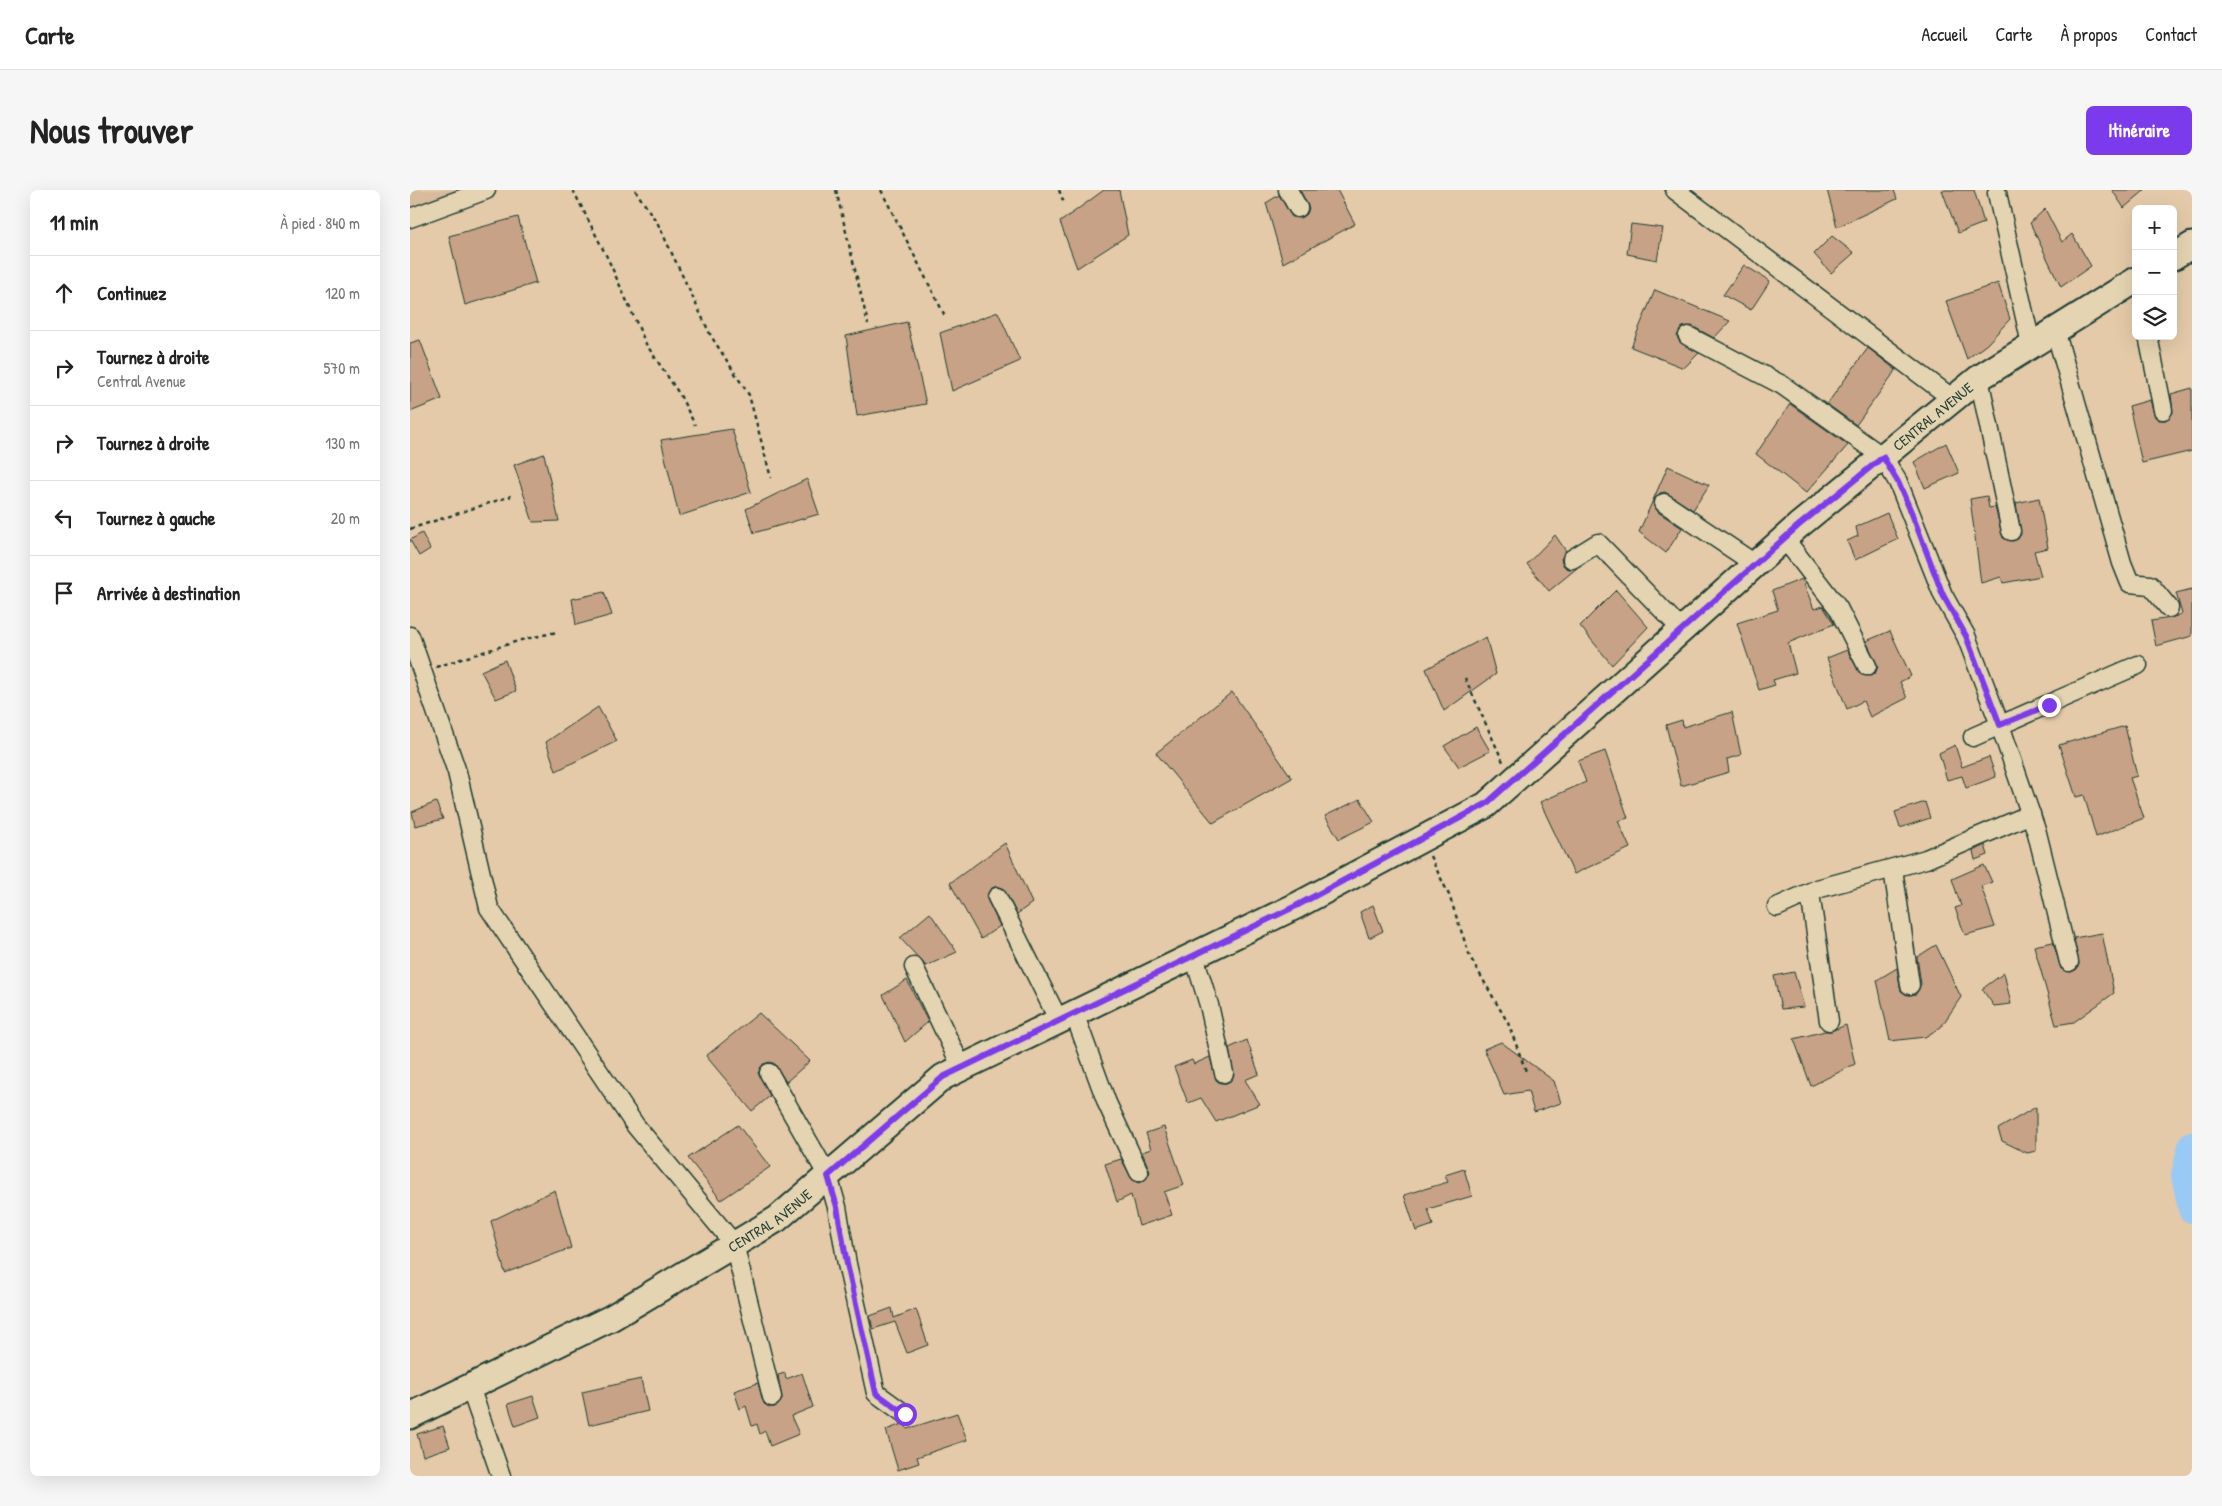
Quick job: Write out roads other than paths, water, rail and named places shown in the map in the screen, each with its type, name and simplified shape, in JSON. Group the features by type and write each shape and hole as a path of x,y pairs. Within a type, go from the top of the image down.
{"street":[{"path":"410,218 486,190"},
{"path":"1288,190 1298,208"},
{"path":"1675,190 1953,399"},
{"path":"1996,193 2031,344"},
{"path":"2177,254 2192,245"},
{"name":"CENTRAL AVENUE","path":"410,1416 611,1318 777,1219 943,1077 1296,906 1486,804 1784,538 1979,378 2132,282"},
{"path":"2054,330 2122,563 2130,583 2150,585 2169,608"},
{"path":"1688,336 1782,385 1883,457 1898,482 1912,514 1943,595 1966,636 2000,725 2031,814 2069,962"},
{"path":"2149,340 2163,410"},
{"path":"1979,378 2011,531"},
{"path":"1664,503 1755,564"},
{"path":"1784,538 1838,608 1867,666"},
{"path":"1572,559 1598,543 1681,630"},
{"path":"410,636 457,772 488,908 635,1125 734,1244 772,1397"},
{"path":"1973,737 2138,665"},
{"path":"1777,907 1810,893 1926,859 2031,814"},
{"path":"1893,869 1910,985"},
{"path":"1810,893 1829,1021"},
{"path":"997,897 1066,1017 1139,1172"},
{"path":"1194,956 1209,1005 1224,1073"},
{"path":"914,967 962,1068"},
{"path":"768,1073 828,1176 837,1207 847,1264 876,1393 905,1414"},
{"path":"470,1387 501,1476"}],"waterway":[{"path":"2192,1146 2185,1175 2192,1209"}]}
